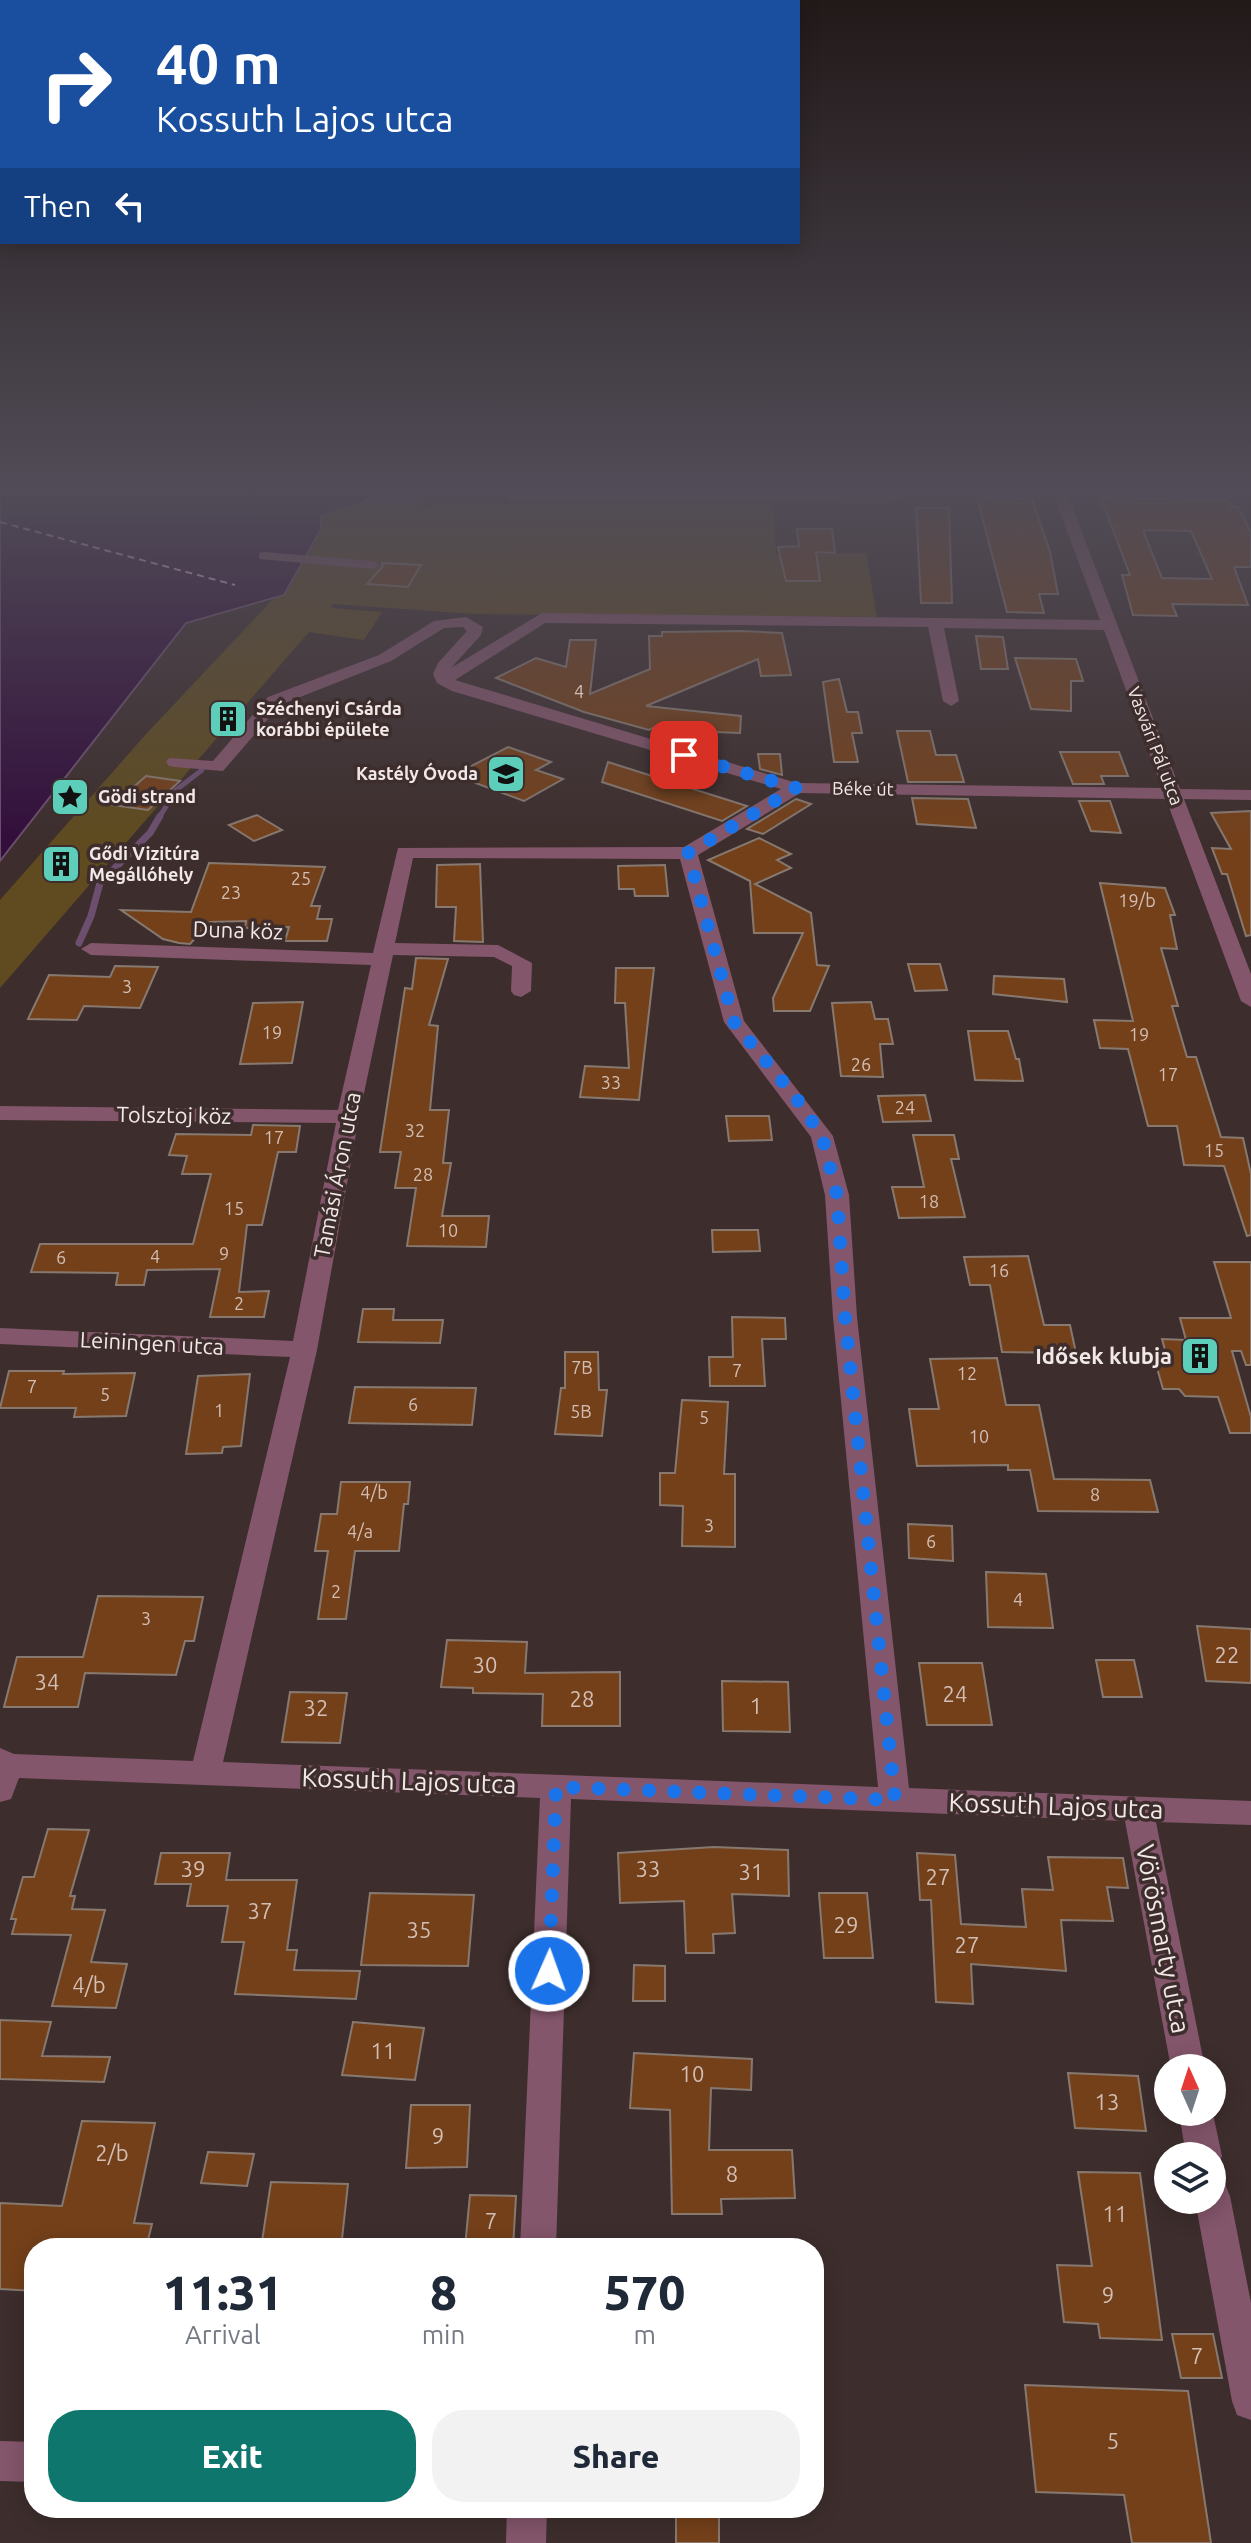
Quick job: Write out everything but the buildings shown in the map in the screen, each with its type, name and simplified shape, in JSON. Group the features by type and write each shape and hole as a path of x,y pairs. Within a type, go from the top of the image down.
{"street":[{"name":"Vasvári Pál utca","path":"1100,607 1175,794 1251,1001"},
{"path":"175,762 217,767 274,701 385,658 440,624 466,622 475,627 475,632 444,666 441,674 443,680 542,618 1107,625"},
{"path":"935,624 951,701"},
{"name":"Béke út","path":"443,680 458,688 796,788 1251,795"},
{"path":"796,788 688,853 734,1022 796,1098 822,1136 837,1195 845,1317 895,1800"},
{"name":"Tamási Áron utca","path":"205,1774 304,1350 348,1117 405,852 688,853"},
{"name":"Duna köz","path":"91,949 384,954 498,951 522,963 521,991"},
{"name":"Tolsztoj köz","path":"0,1113 348,1117"},
{"name":"Leiningen utca","path":"0,1336 304,1350"},
{"name":"Kossuth Lajos utca","path":"2,1772 205,1774 1251,1813"},
{"path":"538,2238 556,1787"},
{"name":"Vörösmarty utca","path":"1138,1809 1185,2054"},
{"path":"1215,2214 1251,2401"},
{"path":"0,2461 24,2462"},
{"path":"526,2543 527,2518"}],"shaded area":[{"path":"0,607 243,607 186,623 0,861"},
{"path":"266,607 332,607 382,612 364,640 309,632 0,988 0,900 147,733"},
{"path":"371,607 875,607 877,617 474,614"}],"waterway":[{"path":"159,818 176,790 202,770"},
{"path":"79,943 91,916 100,883 150,833 160,816"}],"place":[{"name":"Széchenyi Csárda korábbi épülete","path":"228,719"},
{"name":"Kastély Óvoda","path":"506,774"},
{"name":"Gödi strand","path":"70,797"},
{"name":"Gődi Vizitúra Megállóhely","path":"61,864"},
{"name":"Idősek klubja","path":"1200,1356"}],"route":[{"path":"549,1971 556,1787 895,1800 845,1317 837,1195 822,1136 796,1098 734,1022 688,853 796,788 684,755"}]}
